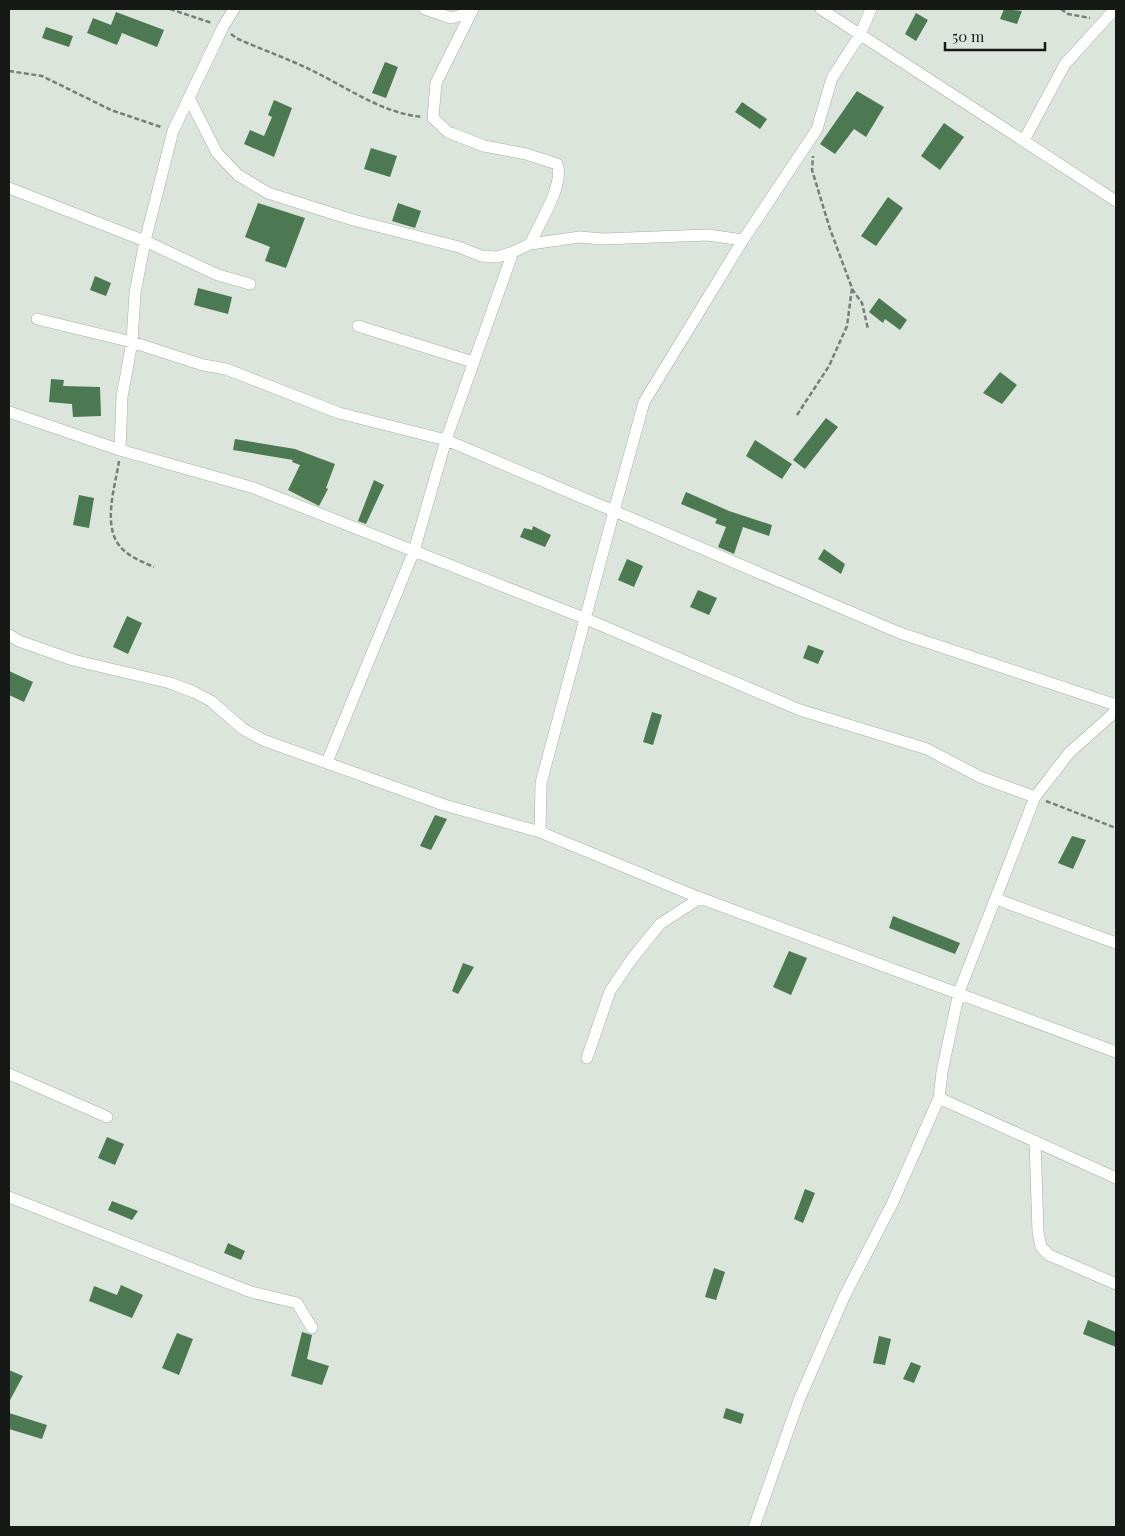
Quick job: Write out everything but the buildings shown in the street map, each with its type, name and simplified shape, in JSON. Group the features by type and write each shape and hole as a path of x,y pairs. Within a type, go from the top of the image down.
{"street":[{"path":"120,450 122,397 132,342 135,293 145,241 173,131 223,27 234,9"},
{"path":"426,9 451,18 471,11"},
{"path":"821,9 1116,201"},
{"path":"540,832 541,784 584,618 644,402 743,240 816,129 832,78 860,35 871,9"},
{"path":"1024,140 1065,64 1115,9"},
{"path":"471,11 436,83 432,118 448,132 484,146 526,154 557,164 559,182 530,244"},
{"path":"189,98 217,153 238,175 268,193 353,220 459,247 481,256 497,257 530,244 580,237 602,238 708,234 743,240"},
{"path":"9,188 145,241 218,275 250,284"},
{"path":"327,762 414,551 446,440 513,252"},
{"path":"37,319 132,342 203,365 226,369 339,413 446,440 900,633 1116,704"},
{"path":"358,326 473,362"},
{"path":"9,412 120,450 254,488 584,618 800,710 926,749 980,778 1035,797"},
{"path":"9,635 19,641 73,660 170,683 194,692 211,700 243,729 263,740 444,805 540,832 700,898 959,992 1116,1052"},
{"path":"754,1527 807,1383 844,1297 892,1204 939,1098 942,1072 959,992 1035,797 1069,753 1116,711"},
{"path":"587,1058 610,991 631,960 660,924 700,898"},
{"path":"996,899 1116,943"},
{"path":"9,1074 107,1117"},
{"path":"939,1098 1116,1178"},
{"path":"1036,1141 1038,1232 1041,1247 1049,1255 1116,1284"},
{"path":"9,1197 251,1292 297,1303 312,1328"}],"path":[{"path":"170,9 223,27 238,40 314,71 376,104 407,115 432,118"},
{"path":"1061,9 1068,14 1079,17 1103,20"},
{"path":"9,71 42,76 111,110 173,131"},
{"path":"814,153 812,170 830,229 852,288 862,303 868,329"},
{"path":"798,415 829,366 847,326 852,288"},
{"path":"120,450 111,523 114,540 126,553 154,567"},
{"path":"1035,797 1116,828"}]}
